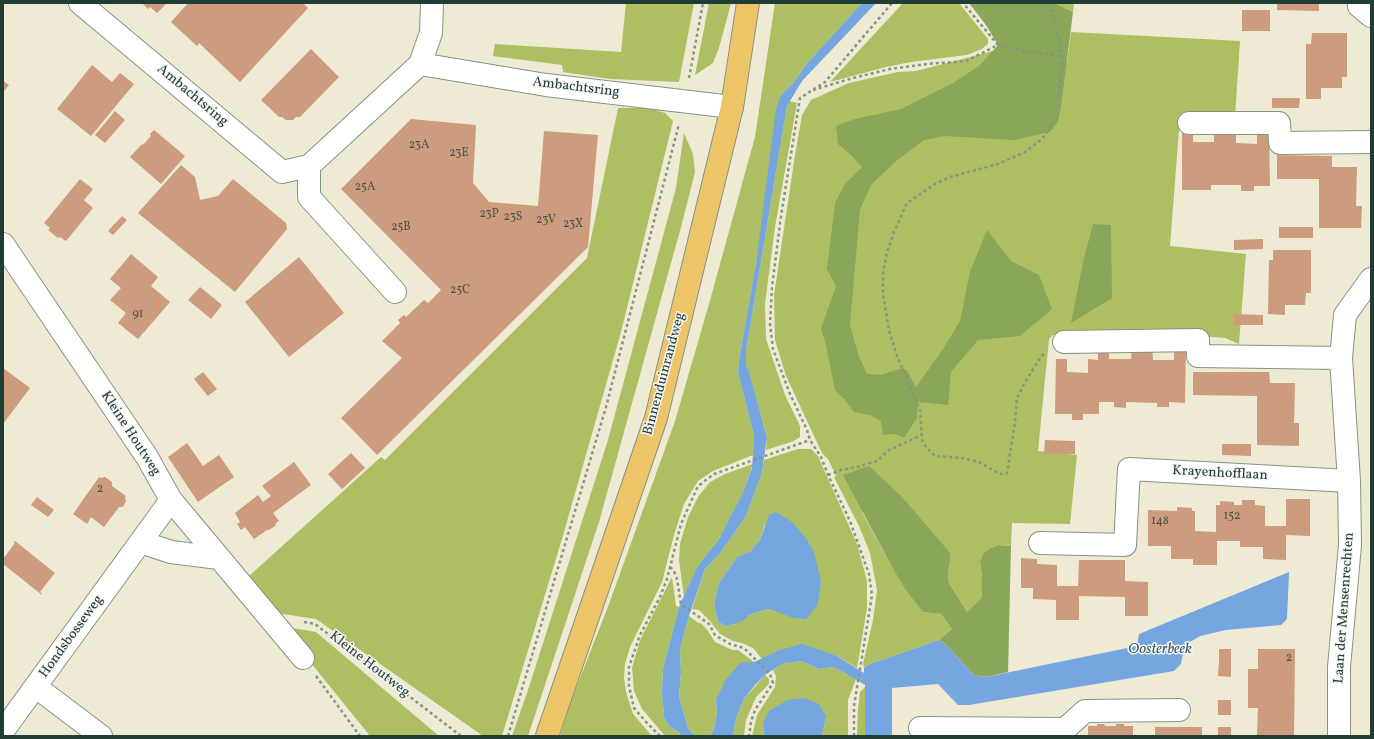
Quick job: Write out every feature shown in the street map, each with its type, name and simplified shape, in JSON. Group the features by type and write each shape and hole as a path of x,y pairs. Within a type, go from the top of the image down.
{"main road":[{"name":"Binnenduinrandweg","path":"547,736 656,418 732,107 748,3"}],"street":[{"name":"Ambachtsring","path":"80,3 282,172 309,166"},
{"path":"395,292 309,197 309,166 420,64 431,33 432,3"},
{"path":"1359,3 1359,6 1371,16"},
{"name":"Ambachtsring","path":"420,64 546,85 732,107"},
{"path":"1189,123 1279,123 1280,142 1371,142"},
{"name":"Kleine Houtweg","path":"3,244 147,457 171,500 303,658"},
{"path":"1349,481 1340,358 1345,315 1371,279"},
{"path":"1064,342 1198,340 1198,356 1340,358"},
{"name":"Krayenhofflaan","path":"1040,543 1125,545 1129,469 1349,481"},
{"name":"Laan der Mensenrechten","path":"1339,736 1339,667 1350,545 1349,481"},
{"name":"Hondsbosseweg","path":"3,731 171,500"},
{"path":"141,542 171,552 219,558"},
{"path":"36,687 101,736"},
{"path":"920,728 1065,732 1086,711 1179,710"}],"path":[{"path":"508,736 606,407 685,101 703,3"},
{"path":"854,736 854,706 872,594 869,574 850,521 821,457 810,440 807,430 790,394 774,349 770,324 772,287 779,232 800,98 825,82 892,3"},
{"path":"963,3 998,45 1028,52 1061,56"},
{"path":"1052,3 1054,22 1061,44 1062,68 1056,119 1042,139 1025,152 998,164 950,177 935,184 907,202 900,216 887,252 883,274 883,294 889,330 920,410 922,440 926,447 935,456 962,458 979,462 998,473 1007,473 1017,398 1019,393 1040,358 1056,343 1064,342"},
{"path":"809,91 890,69 966,61 998,45"},
{"path":"828,474 841,470 857,468 877,461 889,450 922,435"},
{"path":"660,736 634,708 629,686 629,667 640,635 660,597 670,567 680,524 698,486 714,474 810,440"},
{"path":"670,567 674,571 677,579 681,604 709,624 715,635 730,644 744,648 770,674 772,683 755,710 750,722 749,736"},
{"name":"Kleine Houtweg","path":"302,622 316,624 461,736"},
{"path":"303,658 360,736"}],"green space":[{"path":"626,3 694,3 679,82 610,79 563,72 562,65 493,56 495,44 621,52"},
{"path":"709,3 731,3 719,48 713,63 695,75"},
{"path":"775,3 862,3 809,61 793,83 781,95 756,263 739,360 738,373 754,436 753,455 713,471 698,481 684,504 674,535 662,582 630,647 625,664 624,677 626,692 633,714 652,736 560,736 571,701 609,604 675,421 755,137"},
{"path":"903,3 959,3 988,39 988,44 982,49 967,55 911,62 830,82"},
{"path":"969,3 1054,3 1073,12 1058,122 1050,132 1014,140 944,136 924,140 895,162 872,184 860,209 850,325 859,357 867,374 880,375 903,368 907,371 916,387 943,349 960,321 970,272 987,230 1011,261 1039,275 1052,309 1020,336 978,340 951,372 948,405 918,402 917,418 904,438 895,434 883,435 881,421 870,415 854,412 835,390 825,341 821,329 836,286 827,269 835,203 845,184 862,167 838,144 836,126 855,119 901,109 953,83 979,66 998,45 986,25"},
{"path":"1054,3 1074,3 1073,12"},
{"path":"1071,32 1240,41 1235,117 1180,117 1170,246 1246,254 1239,344 1225,338 1214,337 1053,335 1049,339 1038,451 1077,455 1070,524 1012,523 1011,546 998,545 991,548 980,562 982,597 967,612 949,583 948,574 951,554 862,512 894,571 923,612 941,614 952,629 939,640 870,664 864,668 863,664 873,620 877,590 870,553 859,526 834,477 836,476 828,459 822,453 786,376 775,340 774,295 802,115 811,100 849,83 898,72 916,71 993,51 1067,62"},
{"path":"789,101 797,103 775,227 765,304 766,339 785,395 800,426 800,437 794,441 766,450 767,436 746,365 746,351"},
{"path":"618,108 649,108 665,113 673,121 621,332 562,539 502,736 483,736 316,619 270,612 249,576 381,457 385,460 587,258"},
{"path":"684,133 693,154 695,172 599,522 528,736 512,736 608,440 676,188"},
{"path":"1093,224 1111,225 1112,298 1071,323 1083,262"},
{"path":"798,449 811,449 818,456 857,544 867,581 867,608 857,668 835,655 821,651 777,651 762,659 753,648 733,641 720,634 699,610 692,609 705,569 721,552 746,516 762,473 764,460","holes":["765,524 773,610 767,609 749,615 735,624 726,626 718,622 714,604 719,583 737,557 751,551 760,540"]},
{"path":"753,464 743,492 719,539 697,567 684,597 679,560 680,544 688,517 698,497 710,482 725,474"},
{"path":"869,466 903,498 951,554 948,574 949,583 967,612 982,597 980,562 983,554 998,545 1011,546 1008,672 986,677 974,675 945,644 939,640 952,629 941,614 923,612 906,590 894,571 843,475"},
{"path":"672,577 676,606 679,607 663,669 662,693 664,717 669,726 680,733 681,736 665,736 642,709 634,691 632,668 640,640"},
{"path":"689,616 702,624 715,642 732,650 738,650 754,662 751,662 716,700 717,712 714,729 710,736 695,736 688,728 679,697 681,673 680,649"},
{"path":"281,626 316,632 439,736 370,736"},
{"path":"801,661 819,669 832,667 856,679 848,700 848,736 822,736 826,717 763,723 764,736 752,736 757,715 775,687 776,676 773,670 782,664"},
{"path":"765,675 769,679 769,684 756,697 746,720 744,736 733,736 736,718 744,699"},
{"path":"866,686 865,736 857,736 860,692"}],"water":[{"path":"862,3 876,3 802,81 787,106 746,351 746,365 767,437 762,473 746,516 721,552 705,569 689,616 680,649 681,673 679,697 688,728 695,736 681,736 680,733 669,726 664,717 662,693 663,669 679,607 697,567 719,539 743,492 752,468 754,436 738,373 756,263 776,109 781,95 793,83 809,61"},
{"path":"776,512 792,522 805,537 814,552 821,581 818,604 806,619 793,618 767,609 749,615 744,620 735,624 726,626 718,622 714,604 719,583 737,557 751,551 760,540 769,515"},
{"name":"Oosterbeek","path":"1289,572 1287,619 1281,625 1226,630 1200,636 1190,642 1183,654 1181,664 1174,671 969,705 958,705 938,684 892,688 892,736 865,736 865,685 832,667 819,669 801,661 782,664 765,675 755,685 744,699 736,718 733,736 710,736 714,729 717,712 716,700 725,681 740,663 754,662 777,651 802,644 835,655 864,673 864,668 870,664 939,640 945,644 974,675 986,677 1137,646 1139,634"},
{"path":"804,698 819,704 826,717 822,736 764,736 763,723 769,711 788,700"}],"building":[{"path":"142,3 167,3 157,13 150,7 148,9"},
{"path":"188,3 303,3 308,8 240,82 199,43 197,46 171,22"},
{"path":"1277,3 1319,3 1319,11 1277,10"},
{"path":"1242,10 1270,10 1270,31 1242,31"},
{"path":"1312,33 1347,33 1347,77 1342,77 1342,88 1321,88 1321,99 1306,99 1306,44 1311,44"},
{"path":"311,49 339,77 300,117 296,117 293,120 286,120 279,117 261,100"},
{"path":"92,65 112,82 120,73 134,84 91,136 57,109"},
{"path":"3,81 9,85 3,92"},
{"path":"1272,98 1300,98 1299,108 1272,108"},
{"path":"115,111 125,120 105,143 95,135"},
{"path":"411,119 476,125 473,183 489,202 538,206 544,131 598,135 588,247 377,455 341,418 402,358 382,341 400,323 398,320 404,315 406,317 424,300 428,303 441,290 341,189"},
{"path":"1182,129 1193,129 1193,142 1214,142 1214,130 1236,130 1236,143 1257,144 1257,130 1269,130 1270,186 1254,186 1254,191 1241,191 1241,185 1211,185 1211,190 1182,190"},
{"path":"154,130 185,156 161,184 130,157 151,136 150,134"},
{"path":"1277,155 1332,156 1332,167 1357,167 1356,206 1362,206 1361,228 1319,228 1319,179 1277,179"},
{"path":"181,165 195,177 200,200 218,196 233,179 286,223 287,229 235,292 138,213"},
{"path":"80,179 93,189 84,200 93,208 66,241 60,237 58,238 48,230 50,228 44,223"},
{"path":"122,216 127,220 113,235 108,231"},
{"path":"1279,227 1313,227 1313,238 1279,238"},
{"path":"1263,239 1263,249 1234,250 1234,240"},
{"path":"1273,250 1311,250 1311,293 1306,293 1305,305 1285,305 1285,315 1268,314 1269,260 1273,260"},
{"path":"131,254 158,277 151,286 170,302 138,339 118,323 126,313 110,300 121,288 110,279"},
{"path":"299,257 344,313 289,357 245,302"},
{"path":"200,287 222,305 211,319 188,300"},
{"path":"1234,314 1263,315 1263,325 1234,325"},
{"path":"1098,346 1109,346 1109,359 1131,359 1132,347 1152,347 1153,360 1174,360 1174,347 1186,347 1185,403 1169,402 1169,407 1157,407 1157,403 1126,402 1126,408 1114,407 1114,402 1099,402 1099,414 1083,414 1083,420 1072,420 1072,414 1055,414 1056,359 1067,359 1067,372 1088,373 1088,359 1098,360"},
{"path":"3,368 30,388 3,424"},
{"path":"203,372 217,389 208,396 194,379"},
{"path":"1193,372 1269,372 1270,383 1295,383 1294,423 1299,423 1299,446 1257,445 1257,396 1193,395"},
{"path":"1045,440 1075,441 1075,454 1044,454"},
{"path":"187,443 203,466 219,455 234,477 198,502 168,457"},
{"path":"1222,444 1251,444 1251,456 1222,455"},
{"path":"351,453 365,468 342,489 328,474"},
{"path":"294,462 311,485 273,513 279,521 275,526 254,539 245,527 241,530 237,524 240,522 235,513 258,495 263,502 271,496 262,486"},
{"path":"99,477 105,477 112,482 112,486 126,496 126,501 123,507 119,507 104,527 91,517 87,524 73,514"},
{"path":"37,497 54,510 48,517 31,505"},
{"path":"1286,499 1310,499 1310,536 1286,535 1286,560 1263,559 1263,547 1240,547 1240,541 1217,541 1217,565 1193,565 1193,559 1171,559 1171,546 1148,546 1148,510 1177,511 1177,507 1192,508 1192,511 1195,511 1195,531 1216,532 1216,505 1220,505 1220,501 1234,502 1234,505 1242,505 1242,500 1255,500 1255,505 1265,506 1265,526 1286,526"},
{"path":"15,541 55,573 40,592 42,595 3,564 3,559"},
{"path":"1021,558 1037,559 1037,564 1057,565 1057,586 1078,586 1079,560 1125,560 1125,581 1148,582 1148,616 1125,616 1125,597 1079,596 1079,620 1056,620 1056,600 1033,599 1033,588 1021,588"},
{"path":"1219,649 1231,649 1231,677 1218,676"},
{"path":"1258,649 1295,649 1294,736 1257,736 1258,708 1248,708 1248,669 1258,669"},
{"path":"1218,700 1231,700 1231,715 1218,715"},
{"path":"1097,724 1104,724 1105,726 1124,724 1124,726 1133,726 1133,736 1088,736 1088,726 1097,726"},
{"path":"1155,727 1202,727 1202,736 1155,736"},
{"path":"1218,727 1231,727 1231,736 1218,736"}]}
